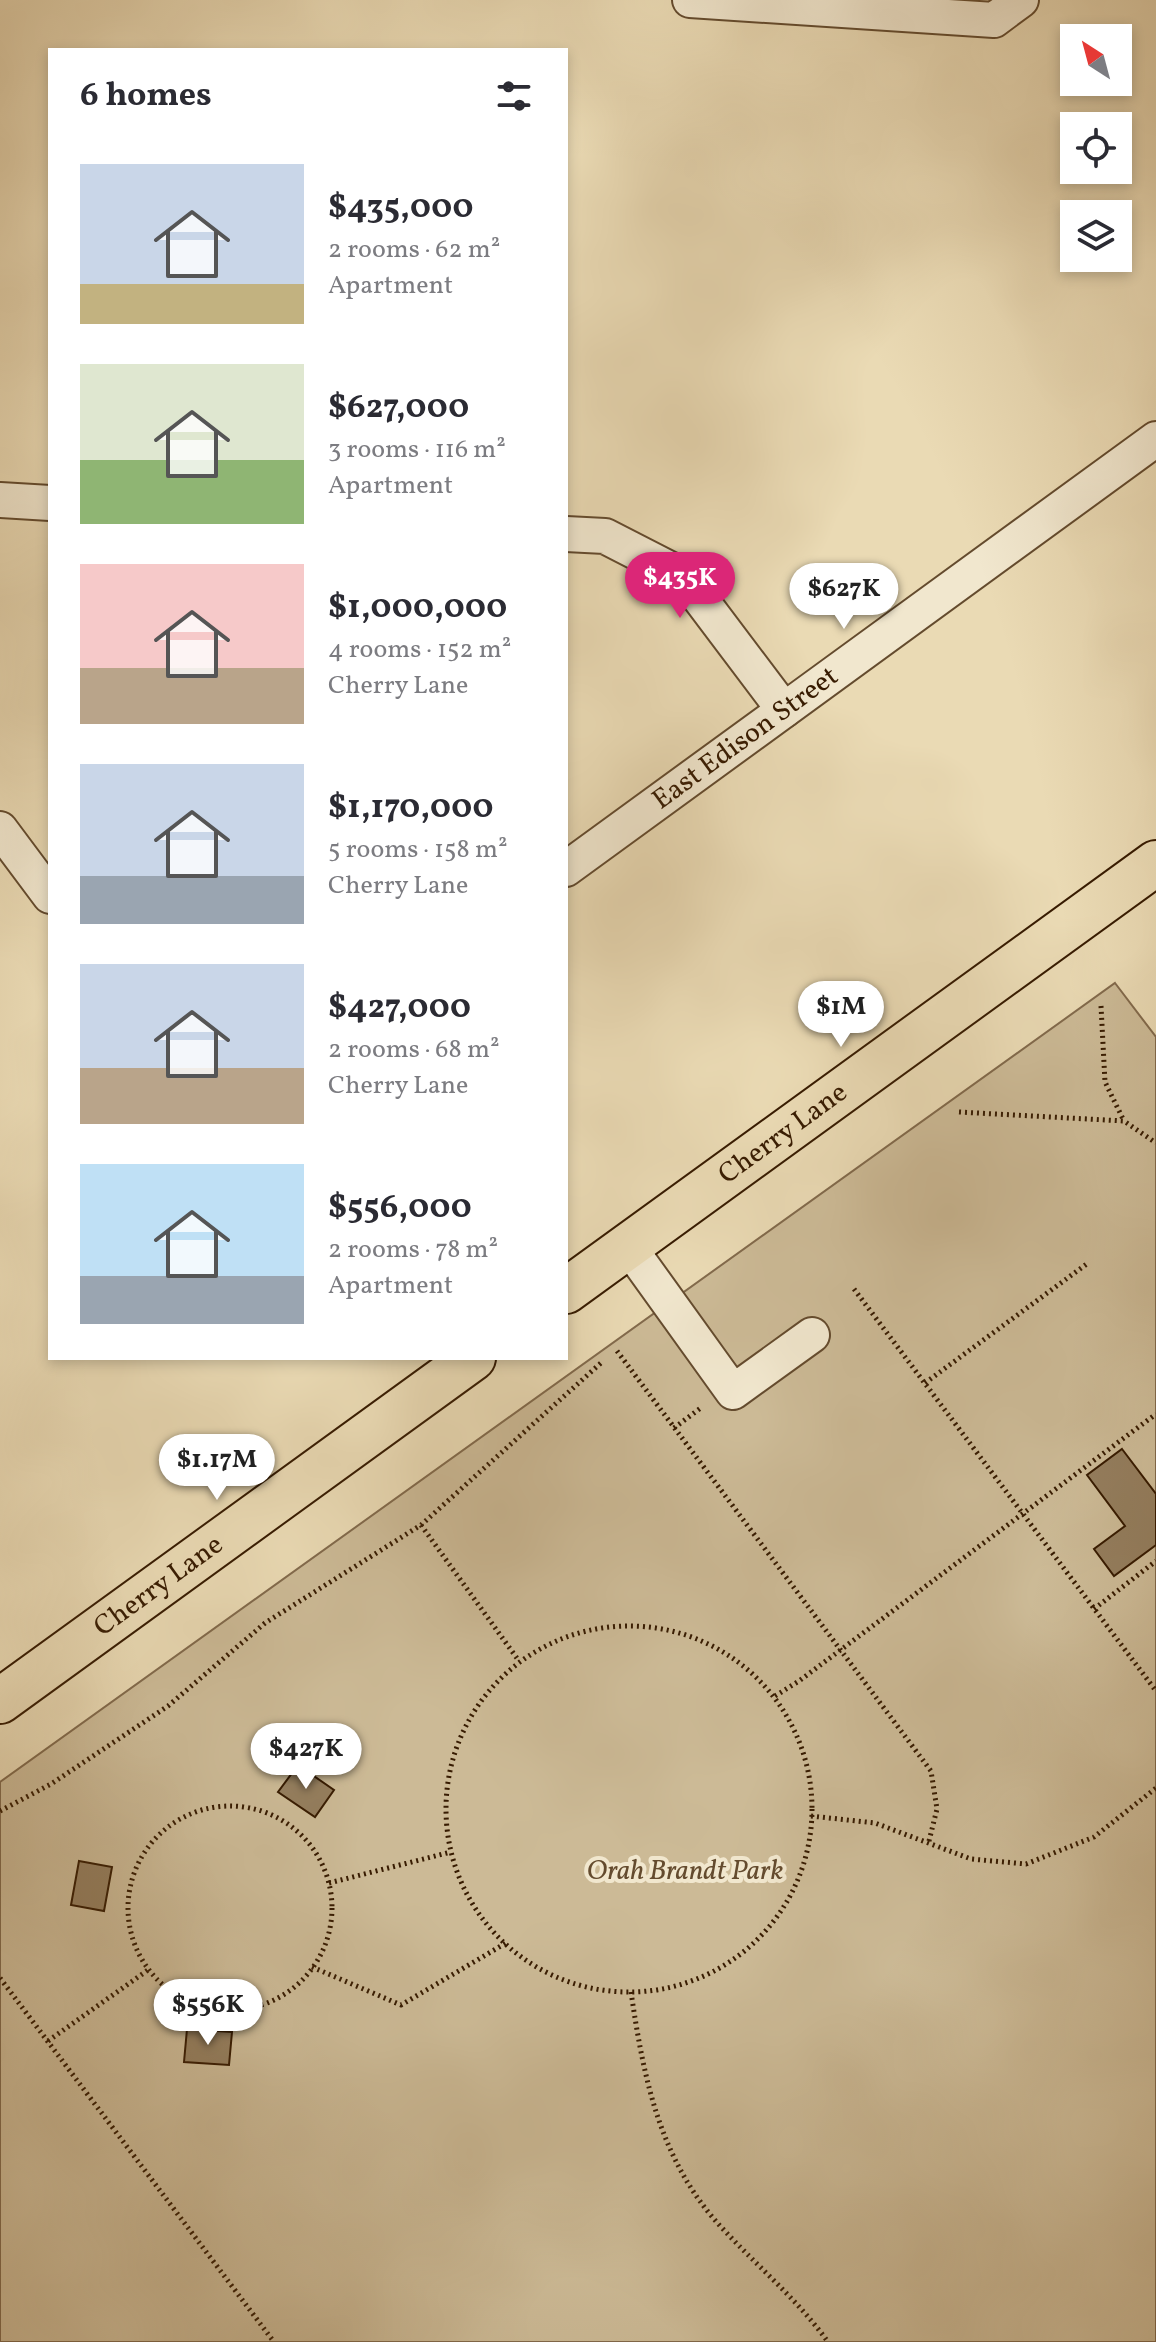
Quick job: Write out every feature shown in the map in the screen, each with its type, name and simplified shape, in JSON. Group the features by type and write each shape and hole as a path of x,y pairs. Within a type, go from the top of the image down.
{"main road":[{"name":"Cherry Lane","path":"568,1290 1156,863"},
{"name":"Cherry Lane","path":"0,1701 470,1360"}],"street":[{"path":"690,0 994,20 1021,0"},
{"name":"East Edison Street","path":"568,868 1156,439"},
{"path":"0,500 48,503"},
{"path":"568,534 605,536 683,576 784,710"},
{"path":"0,829 48,893"},
{"path":"628,1246 733,1392 812,1335"}],"path":[{"path":"1101,1006 1105,1082 1124,1121 1156,1143"},
{"path":"959,1112 1124,1121"},
{"path":"925,1383 1088,1263"},
{"path":"854,1289 1156,1691"},
{"path":"617,1351 931,1771 937,1809 928,1845"},
{"path":"0,1811 51,1784 168,1706 265,1623 421,1525 602,1362"},
{"path":"775,1696 1156,1414"},
{"path":"421,1525 519,1661"},
{"path":"1094,1609 1156,1561"},
{"path":"625,1625 682,1632 733,1657 775,1696 802,1746 813,1803 806,1860 780,1913 740,1955 689,1983 631,1992 574,1984 521,1959 480,1918 454,1866 444,1810 453,1754 479,1702 519,1661 569,1635 625,1625"},
{"path":"811,1816 875,1823 971,1859 1026,1864 1094,1837 1156,1788"},
{"path":"237,1805 270,1813 298,1830 320,1857 329,1883 332,1924 321,1956 300,1983 271,2002 238,2010 204,2007 172,1993 148,1970 132,1941 127,1907 133,1874 149,1845 173,1822 204,1808 237,1805"},
{"path":"329,1883 451,1852"},
{"path":"312,1967 401,2005 506,1943"},
{"path":"48,2041 148,1970"},
{"path":"0,1978 274,2342"},
{"path":"631,1992 641,2062 659,2126 688,2185 722,2228 802,2309 828,2342"}],"green space":[{"name":"Orah Brandt Park","path":"1115,983 1156,1037 1156,2342 0,2342 0,1782"}],"building":[{"path":"1122,1449 1156,1494 1156,1545 1114,1576 1094,1549 1125,1526 1087,1475"},
{"path":"298,1765 334,1790 315,1817 278,1792"},
{"path":"79,1861 112,1867 104,1911 71,1905"},
{"path":"187,2029 232,2032 229,2065 184,2062"}]}
